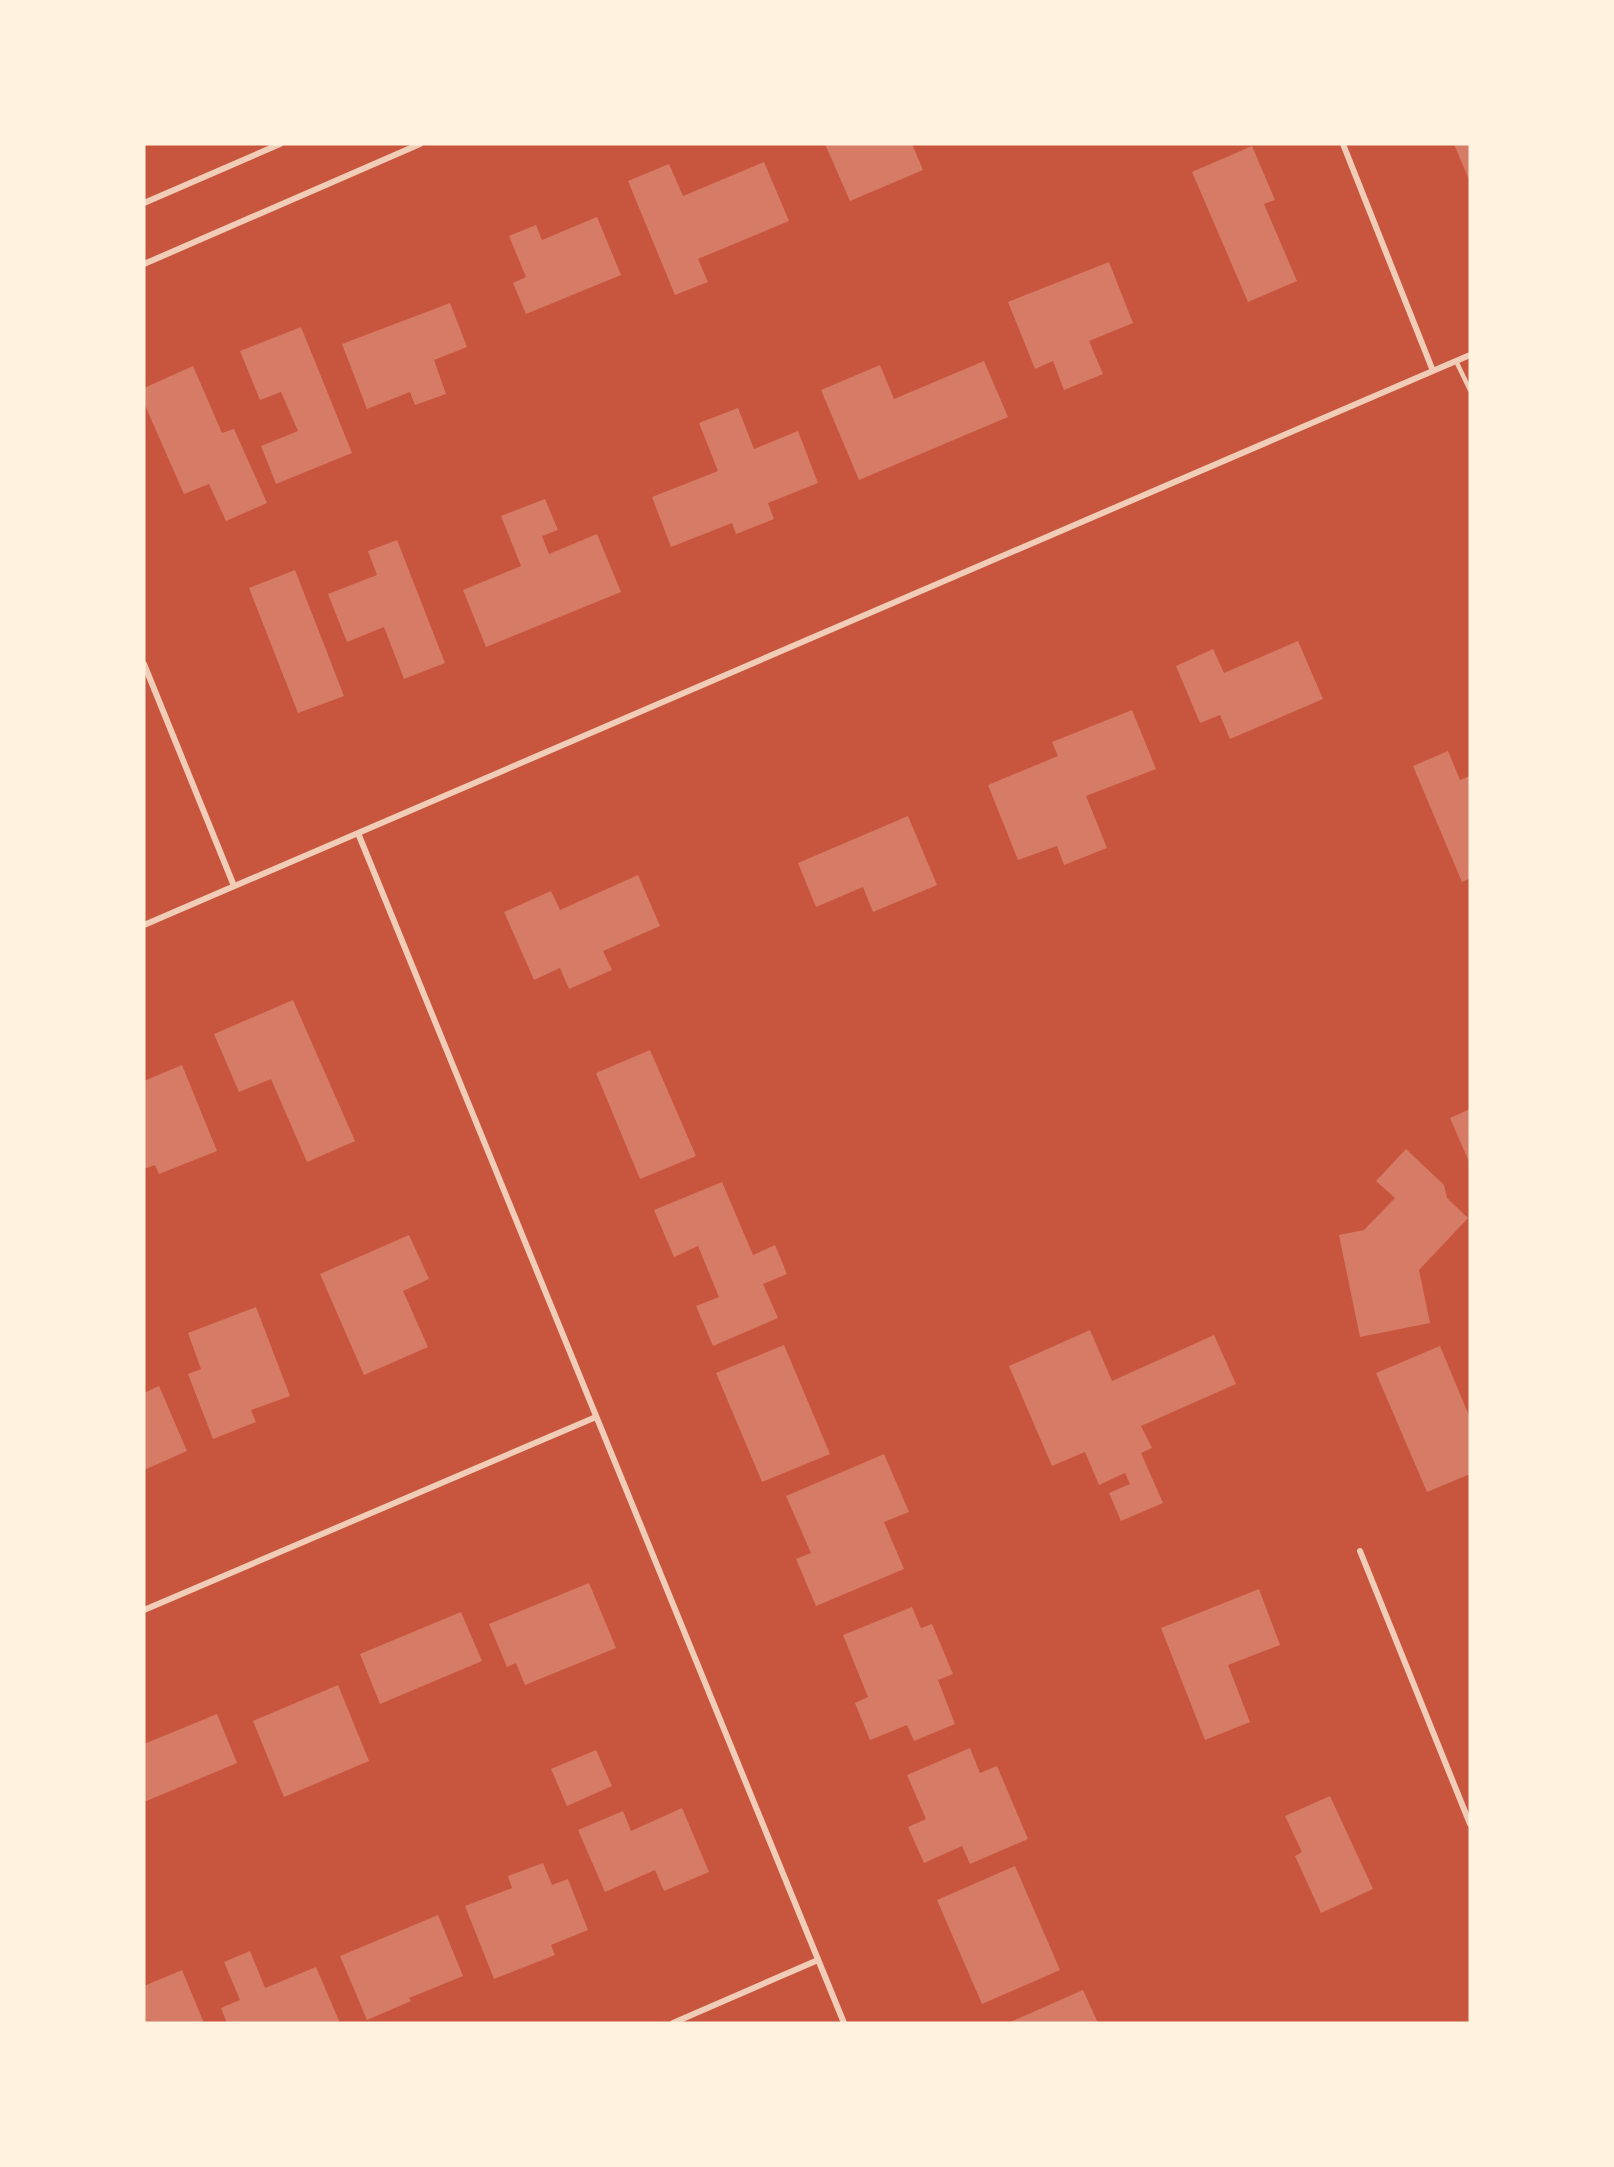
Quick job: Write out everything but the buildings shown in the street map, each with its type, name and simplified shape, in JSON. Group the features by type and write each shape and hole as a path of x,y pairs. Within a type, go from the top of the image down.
{"street":[{"path":"144,203 280,144"},
{"path":"144,264 420,144"},
{"path":"1343,144 1433,371"},
{"path":"144,925 1470,355"},
{"path":"144,664 234,886"},
{"path":"358,833 844,2023"},
{"path":"144,1610 597,1417"},
{"path":"1360,1551 1470,1824"},
{"path":"672,2023 818,1959"}],"lane":[{"path":"1456,361 1470,390"}]}
